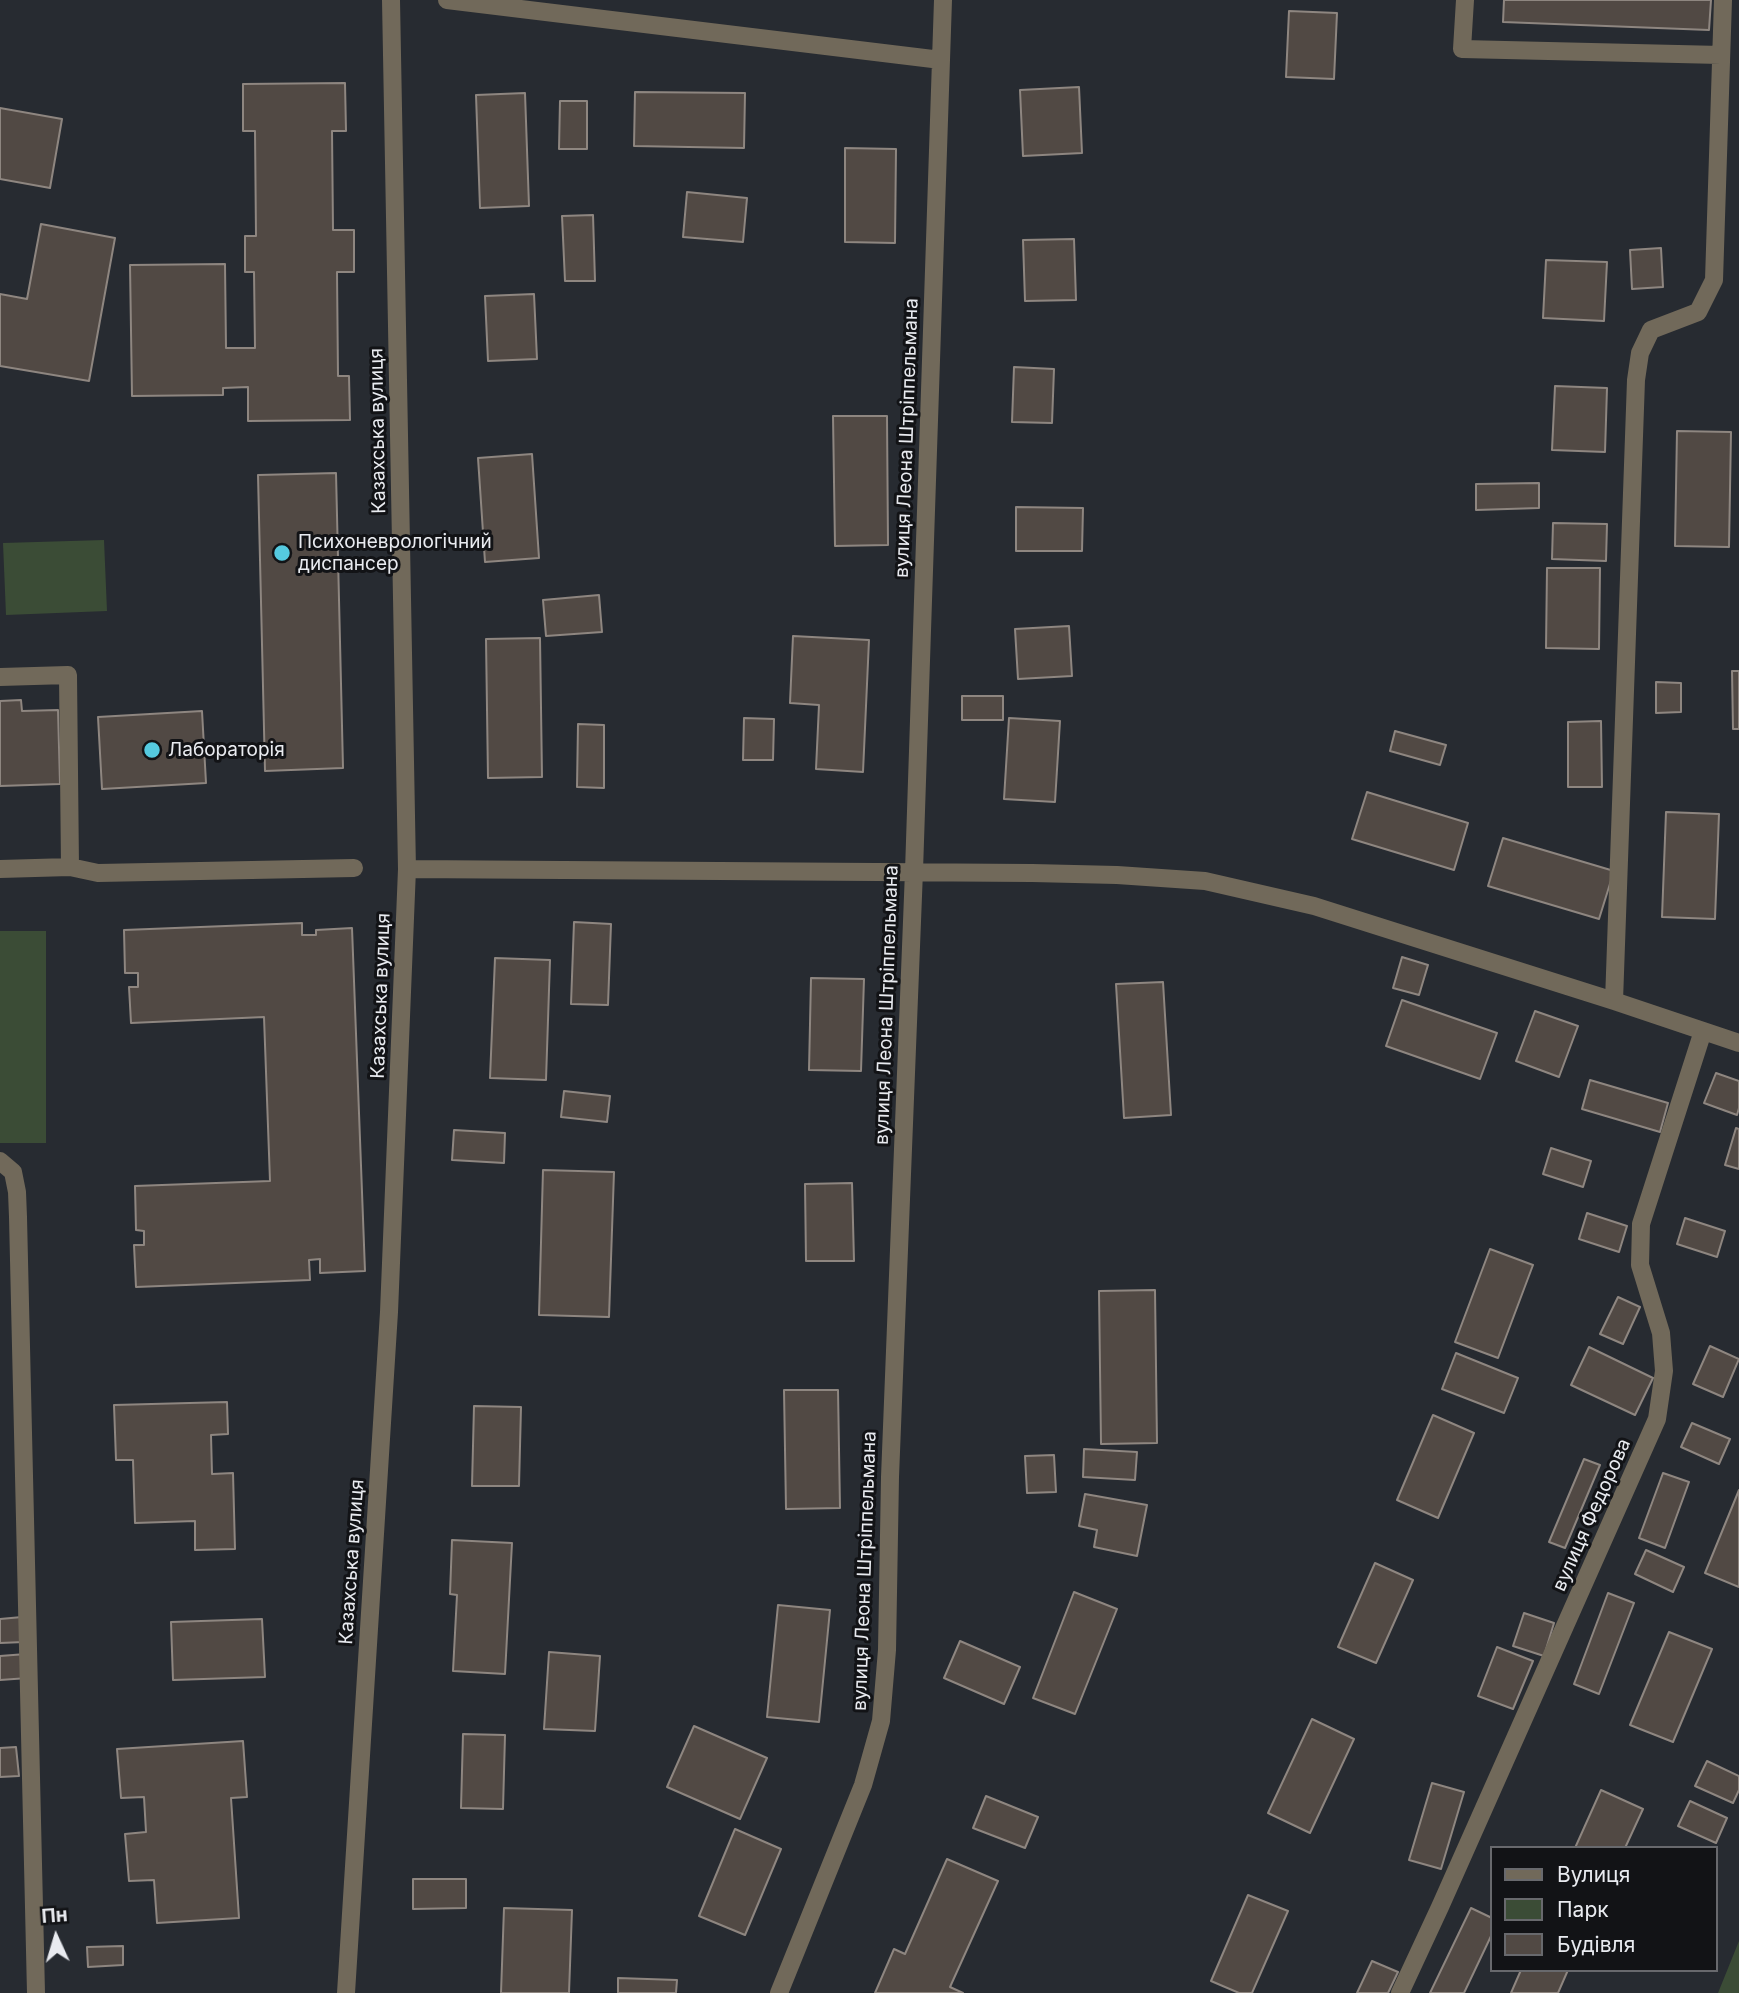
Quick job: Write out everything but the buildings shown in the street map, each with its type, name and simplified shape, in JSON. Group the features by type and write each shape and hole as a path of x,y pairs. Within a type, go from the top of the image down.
{"street":[{"name":"Казахська вулиця","path":"346,1993 389,1312 407,869 390,0"},
{"path":"447,0 941,60"},
{"name":"вулиця Леона Штріппельмана","path":"779,1993 863,1785 881,1721 887,1650 890,1477 914,871 943,0"},
{"path":"1465,0 1462,49 1721,55"},
{"path":"1614,1001 1636,380 1640,353 1651,330 1698,312 1714,280 1723,0"},
{"path":"0,677 68,676 70,867"},
{"path":"0,869 70,867 98,873 354,868"},
{"path":"407,869 1117,874 1205,881 1314,906 1614,1001 1739,1044"},
{"name":"вулиця Федорова","path":"1399,1993 1657,1419 1664,1371 1661,1333 1640,1265 1641,1224 1703,1031"},
{"path":"0,1161 13,1172 17,1192 36,1993"}],"green space":[{"path":"104,540 107,611 6,615 3,543"},
{"path":"0,931 46,931 46,1143 0,1143"},
{"path":"1739,1941 1739,1993 1718,1993"}],"place":[{"name":"Психоневрологічний диспансер","path":"282,553"},
{"name":"Лабораторія","path":"152,750"}]}
